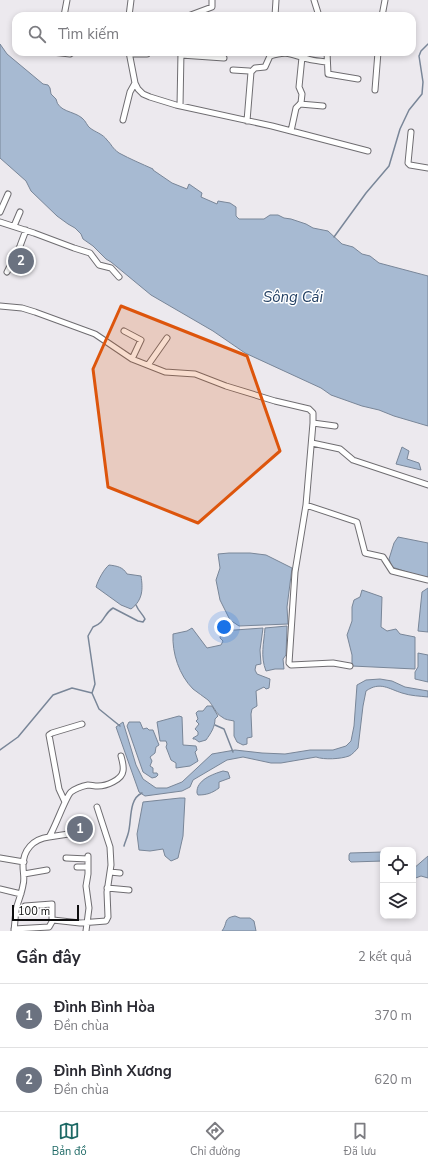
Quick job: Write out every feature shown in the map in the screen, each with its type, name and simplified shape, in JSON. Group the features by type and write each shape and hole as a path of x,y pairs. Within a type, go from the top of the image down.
{"street":[{"path":"65,12 67,0"},
{"path":"130,12 131,0"},
{"path":"199,12 212,7 212,0"},
{"path":"275,12 276,0"},
{"path":"314,0 318,12"},
{"path":"382,12 384,0"},
{"path":"130,56 135,83 138,89 143,94 157,100 291,131 368,151"},
{"path":"180,106 181,56"},
{"path":"211,56 224,58"},
{"path":"248,121 251,72 255,68 265,68 270,56"},
{"path":"299,56 327,62"},
{"path":"326,56 328,74 358,78"},
{"path":"375,90 378,56"},
{"path":"291,131 296,108 300,104 302,94 299,87 302,57"},
{"path":"233,70 251,72"},
{"path":"123,120 130,92 135,83"},
{"path":"300,104 323,106"},
{"path":"411,132 408,163 410,165 428,168"},
{"path":"0,212 8,194"},
{"path":"14,226 20,212"},
{"path":"0,222 90,253 99,265 111,268 119,277"},
{"path":"7,272 26,230"},
{"path":"0,306 22,308 95,334 132,359 165,372 194,374 226,386 275,401 309,409 313,413 312,443 306,505 295,572 291,612 289,663 291,665 333,663 350,666"},
{"path":"124,331 141,340 132,359"},
{"path":"148,365 167,338"},
{"path":"313,423 334,426"},
{"path":"312,443 340,450 353,460 428,484"},
{"path":"306,505 357,522 365,553 383,557 388,567 392,571 428,580"},
{"path":"65,802 59,789 49,735 82,724"},
{"path":"49,837 54,830 65,802 72,792 90,785 103,785 113,781 123,774 120,756"},
{"path":"52,921 104,922 107,919 107,888 110,872 110,847 97,807"},
{"path":"25,906 52,904 52,921 49,927 14,930 17,908 24,885 25,854 32,844 41,838 75,833"},
{"path":"0,858 24,862"},
{"path":"66,858 88,858 86,886 89,908 86,931"},
{"path":"77,867 88,867"},
{"path":"24,874 46,870"},
{"path":"110,872 120,873"},
{"path":"107,888 129,890"},
{"path":"0,889 21,894"}],"highlighted area":[{"path":"121,306 247,356 280,451 198,523 108,487 93,369"}],"water":[{"name":"Sông Cái","path":"0,44 7,54 43,84 48,85 51,94 63,109 82,118 89,127 103,136 119,153 153,169 172,183 187,189 189,184 202,193 201,197 217,204 218,201 230,203 236,207 236,216 239,219 264,219 270,215 278,215 306,224 313,228 328,231 342,244 353,247 362,254 370,256 379,263 428,276 428,426 331,395 321,388 245,353 213,331 151,295 83,239 81,234 75,228 57,216 31,191 26,181 0,158"},
{"path":"402,447 409,451 407,459 419,463 421,470 396,464"},
{"path":"398,537 428,543 428,578 392,567 389,559 394,543"},
{"path":"229,553 266,555 292,568 287,607 288,624 239,626 230,620 220,600 216,580 220,568 218,554"},
{"path":"109,565 120,567 127,574 141,576 142,585 140,598 131,609 121,605 96,587 101,575"},
{"path":"428,588 428,632 418,631 422,592"},
{"path":"362,590 382,597 381,627 387,631 396,629 400,634 415,637 415,669 352,666 352,655 347,635 352,621 352,607 354,600 360,597"},
{"path":"287,626 286,655 283,659 284,669 266,671 263,660 265,628"},
{"path":"192,628 207,648 221,645 223,641 220,638 221,631 263,628 260,650 261,664 256,665 255,670 257,674 270,679 269,688 266,689 264,687 256,691 257,706 252,709 251,714 252,737 247,738 247,744 243,745 237,742 234,736 234,721 220,716 208,700 193,689 180,670 175,656 173,634 187,631"},
{"path":"418,653 428,655 428,682 415,679 415,672 418,667"},
{"path":"380,679 392,681 405,687 428,691 428,697 405,694 380,686 366,691 358,748 353,754 342,758 323,759 316,757 281,763 271,763 243,757 227,760 193,780 190,787 182,791 145,796 139,792 116,727 123,722 136,765 143,779 156,788 167,788 182,782 212,754 235,750 285,754 310,750 333,750 346,746 351,741 354,726 357,685 366,680"},
{"path":"207,706 212,706 218,716 215,719 212,730 206,740 199,742 193,739 198,735 198,732 195,729 199,724 196,721 198,719 196,713 198,711 203,711"},
{"path":"179,716 182,717 183,745 196,746 197,750 195,752 198,761 190,766 176,768 176,763 171,760 166,747 166,741 160,741 157,722"},
{"path":"129,722 140,722 143,729 147,728 149,730 153,730 159,745 156,747 155,753 150,757 152,761 150,766 153,768 153,773 157,773 158,775 156,777 152,778 143,772 127,726"},
{"path":"223,771 228,772 230,778 219,782 219,788 214,791 207,794 198,795 197,788 202,781"},
{"path":"185,798 183,836 178,858 171,861 165,856 163,849 150,851 139,850 137,834 143,802"},
{"path":"380,852 380,861 351,862 349,860 350,853"},
{"path":"428,856 428,878 421,876 416,878 416,866"},
{"path":"235,916 240,918 250,918 254,921 256,931 222,931 227,920"}],"waterway":[{"path":"334,237 366,193 389,166 400,129 409,110 422,94 423,82 419,56 421,51 428,44"},
{"path":"92,693 95,684 88,636 93,627 100,623 107,613 113,608 138,621 143,622 145,619 136,605"},
{"path":"0,750 18,737 53,695 72,688 92,693 99,709 120,726"},
{"path":"215,725 224,729 233,752"},
{"path":"124,846 128,836 132,805 134,800 142,793"}],"place":[{"name":"Đình Bình Xương","path":"21,261"},
{"name":"Đình Bình Hòa","path":"80,829"}]}
